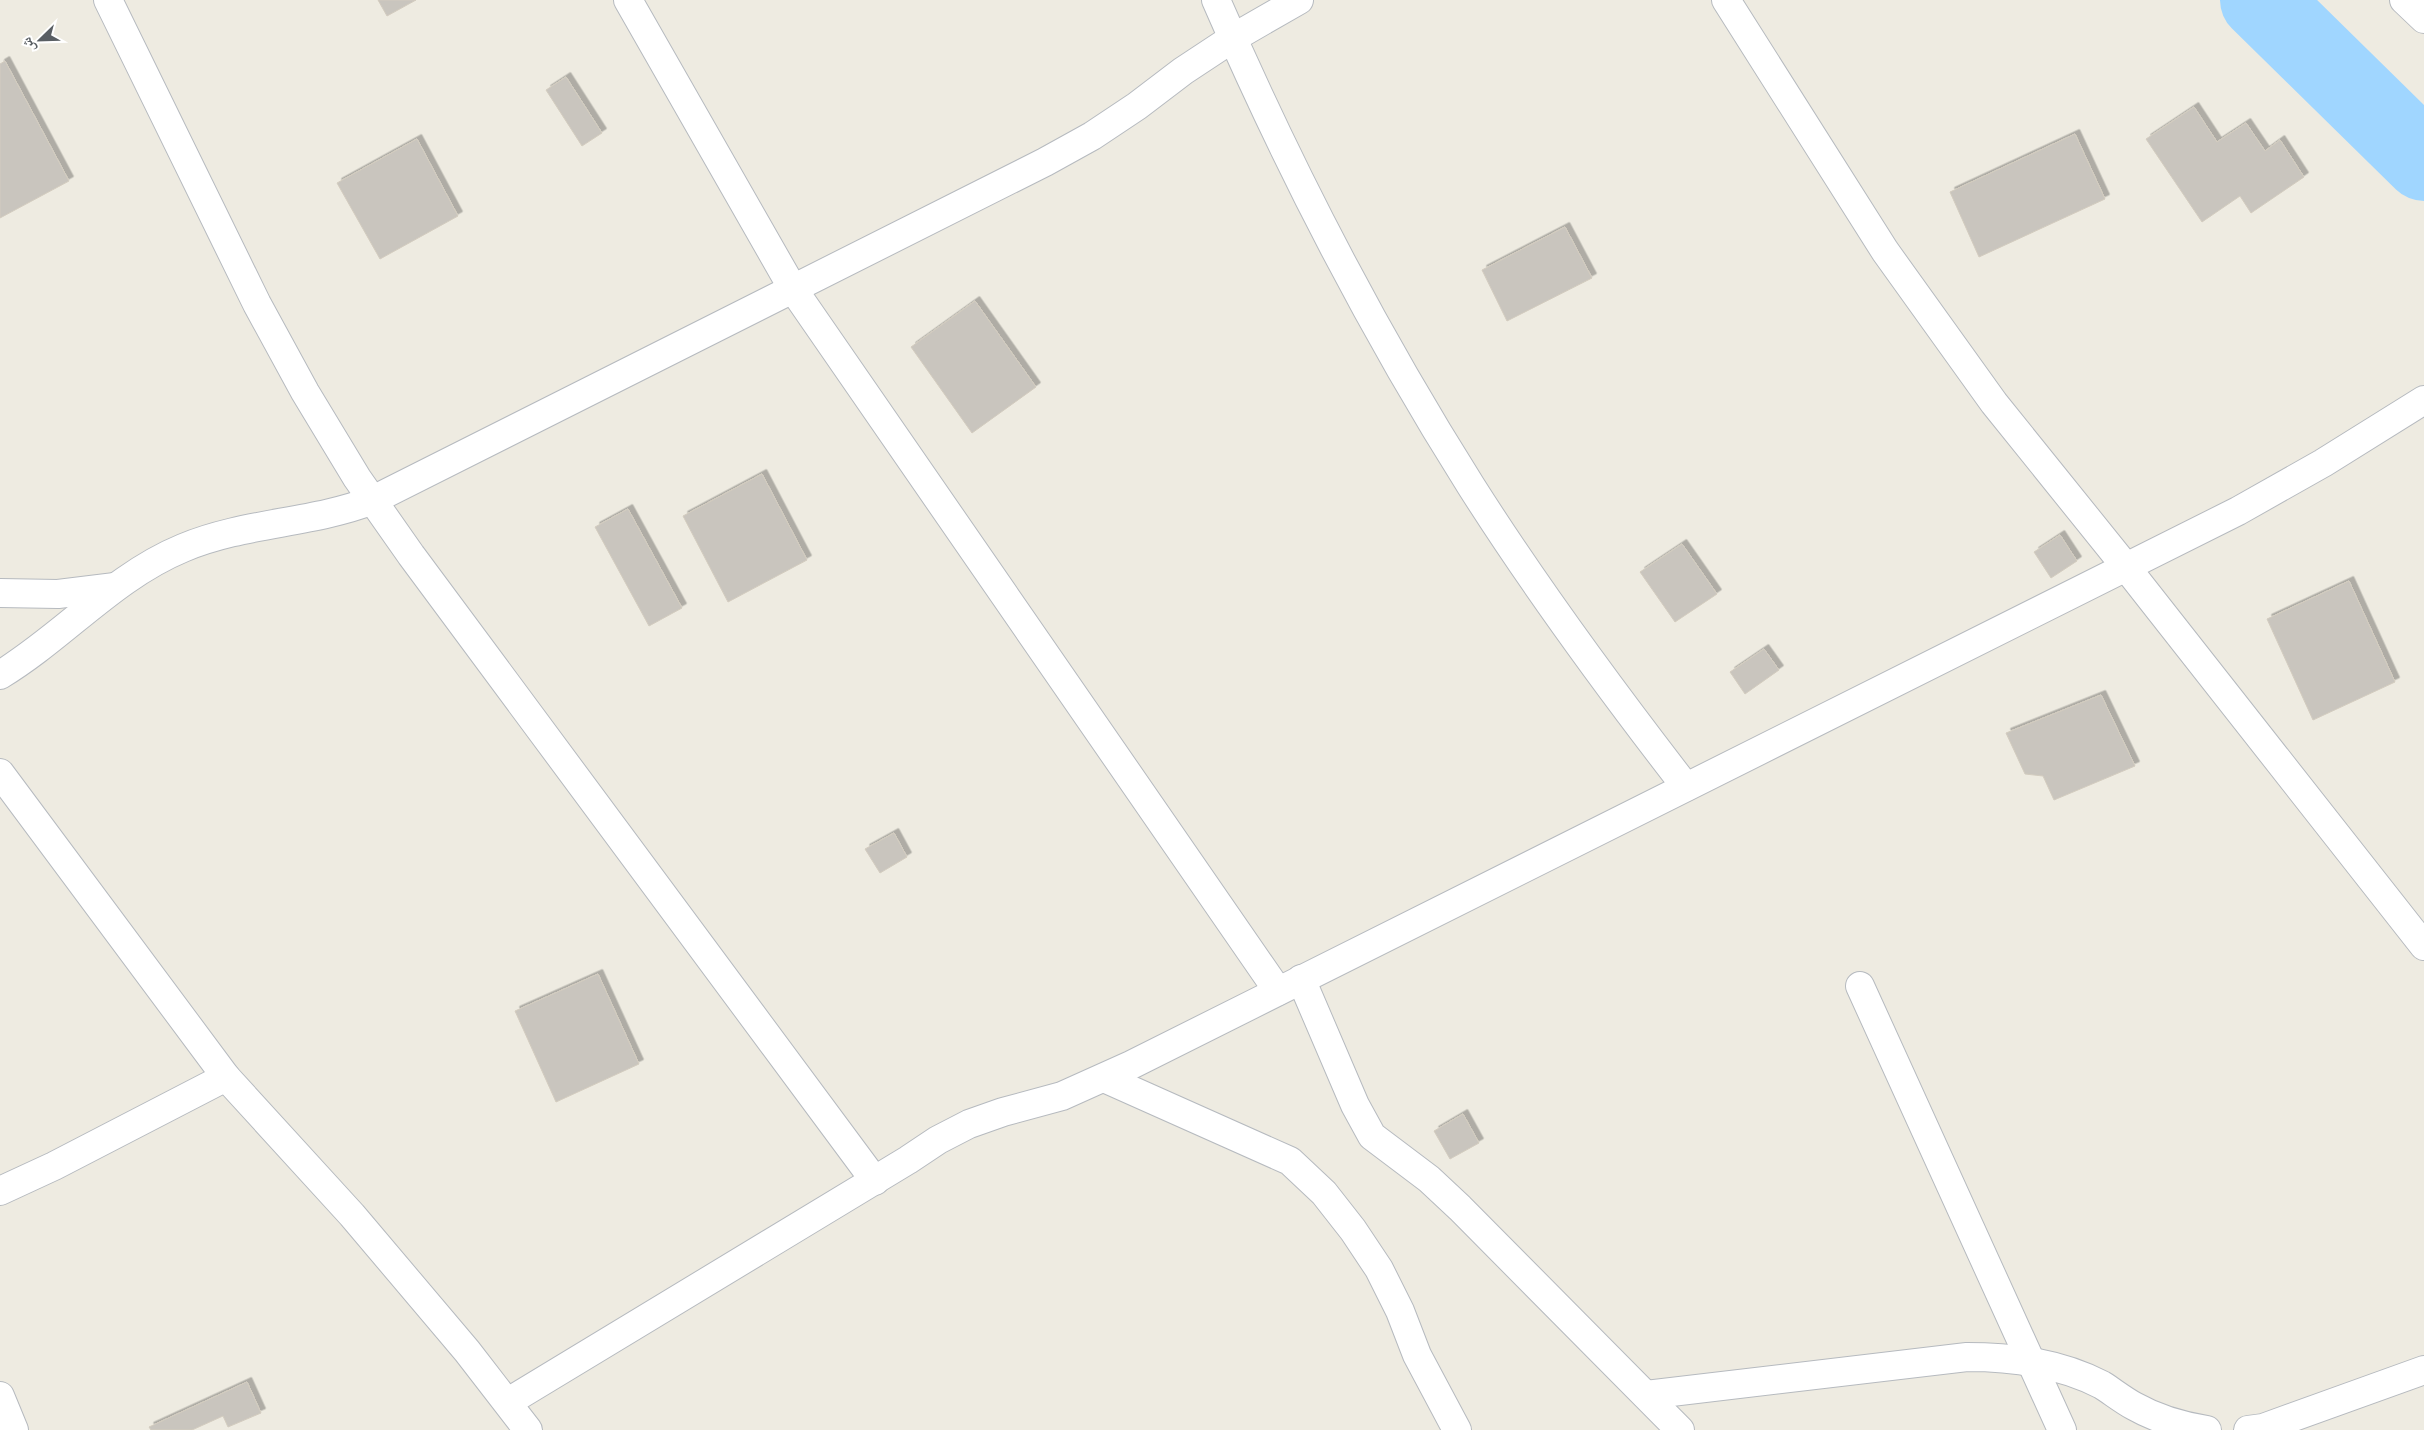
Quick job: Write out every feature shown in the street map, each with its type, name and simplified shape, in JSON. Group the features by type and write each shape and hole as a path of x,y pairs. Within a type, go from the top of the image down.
{"street":[{"path":"108,0 257,304 305,392 373,500 411,555 875,1181"},
{"path":"628,0 793,289 1290,985 1372,1136 1429,1179 1448,1196 1680,1430"},
{"path":"1216,0 1286,153 1345,268 1412,388 1471,486 1539,589 1611,689 1686,787"},
{"path":"0,675 63,631 115,587 147,565 182,548 217,535 251,527 343,512 373,500 1045,162 1092,136 1233,38 1299,0"},
{"path":"1726,0 1884,251 1994,403 2126,567 2424,946"},
{"path":"2404,0 2424,19"},
{"path":"508,1402 875,1181 938,1140 969,1124 1003,1112 1062,1096 1104,1078 2246,506 2323,463 2424,400"},
{"path":"0,593 58,594 115,587"},
{"path":"0,773 226,1077 352,1215 508,1402 528,1430"},
{"path":"1860,986 2062,1430"},
{"path":"0,1191 54,1166 226,1077"},
{"path":"1104,1078 1290,1161 1324,1193 1354,1230 1379,1269 1400,1311 1417,1355 1457,1430"},
{"path":"1646,1396 1967,1357 1999,1357 2030,1361 2067,1370 2101,1385 2134,1406 2159,1418 2207,1430"},
{"path":"2248,1430 2263,1428 2424,1370"},
{"path":"0,1396 14,1430"}],"building":[{"path":"378,0 416,0 387,16"},
{"path":"5,61 69,181 0,218 0,64"},
{"path":"566,77 602,133 582,146 546,90"},
{"path":"2194,107 2217,142 2246,123 2265,151 2280,140 2304,177 2251,213 2240,196 2202,222 2146,139"},
{"path":"2075,134 2105,199 1979,257 1950,192"},
{"path":"417,139 458,216 380,259 337,183"},
{"path":"1565,227 1592,278 1507,321 1482,270"},
{"path":"975,301 1036,387 972,433 911,347"},
{"path":"762,474 807,560 728,602 683,516"},
{"path":"628,509 682,608 649,626 595,527"},
{"path":"2060,535 2077,561 2051,578 2034,552"},
{"path":"1682,544 1717,594 1675,622 1640,572"},
{"path":"2349,581 2395,682 2313,720 2267,619"},
{"path":"1764,649 1779,670 1745,694 1730,672"},
{"path":"2101,695 2135,766 2054,800 2043,776 2025,774 2006,733"},
{"path":"894,833 907,857 880,873 865,849"},
{"path":"598,974 639,1064 556,1102 515,1011"},
{"path":"1463,1114 1479,1143 1450,1159 1434,1131"},
{"path":"247,1382 261,1413 228,1427 223,1416 192,1430 151,1430 149,1427"}],"waterway":[{"path":"2260,0 2424,161"}]}
